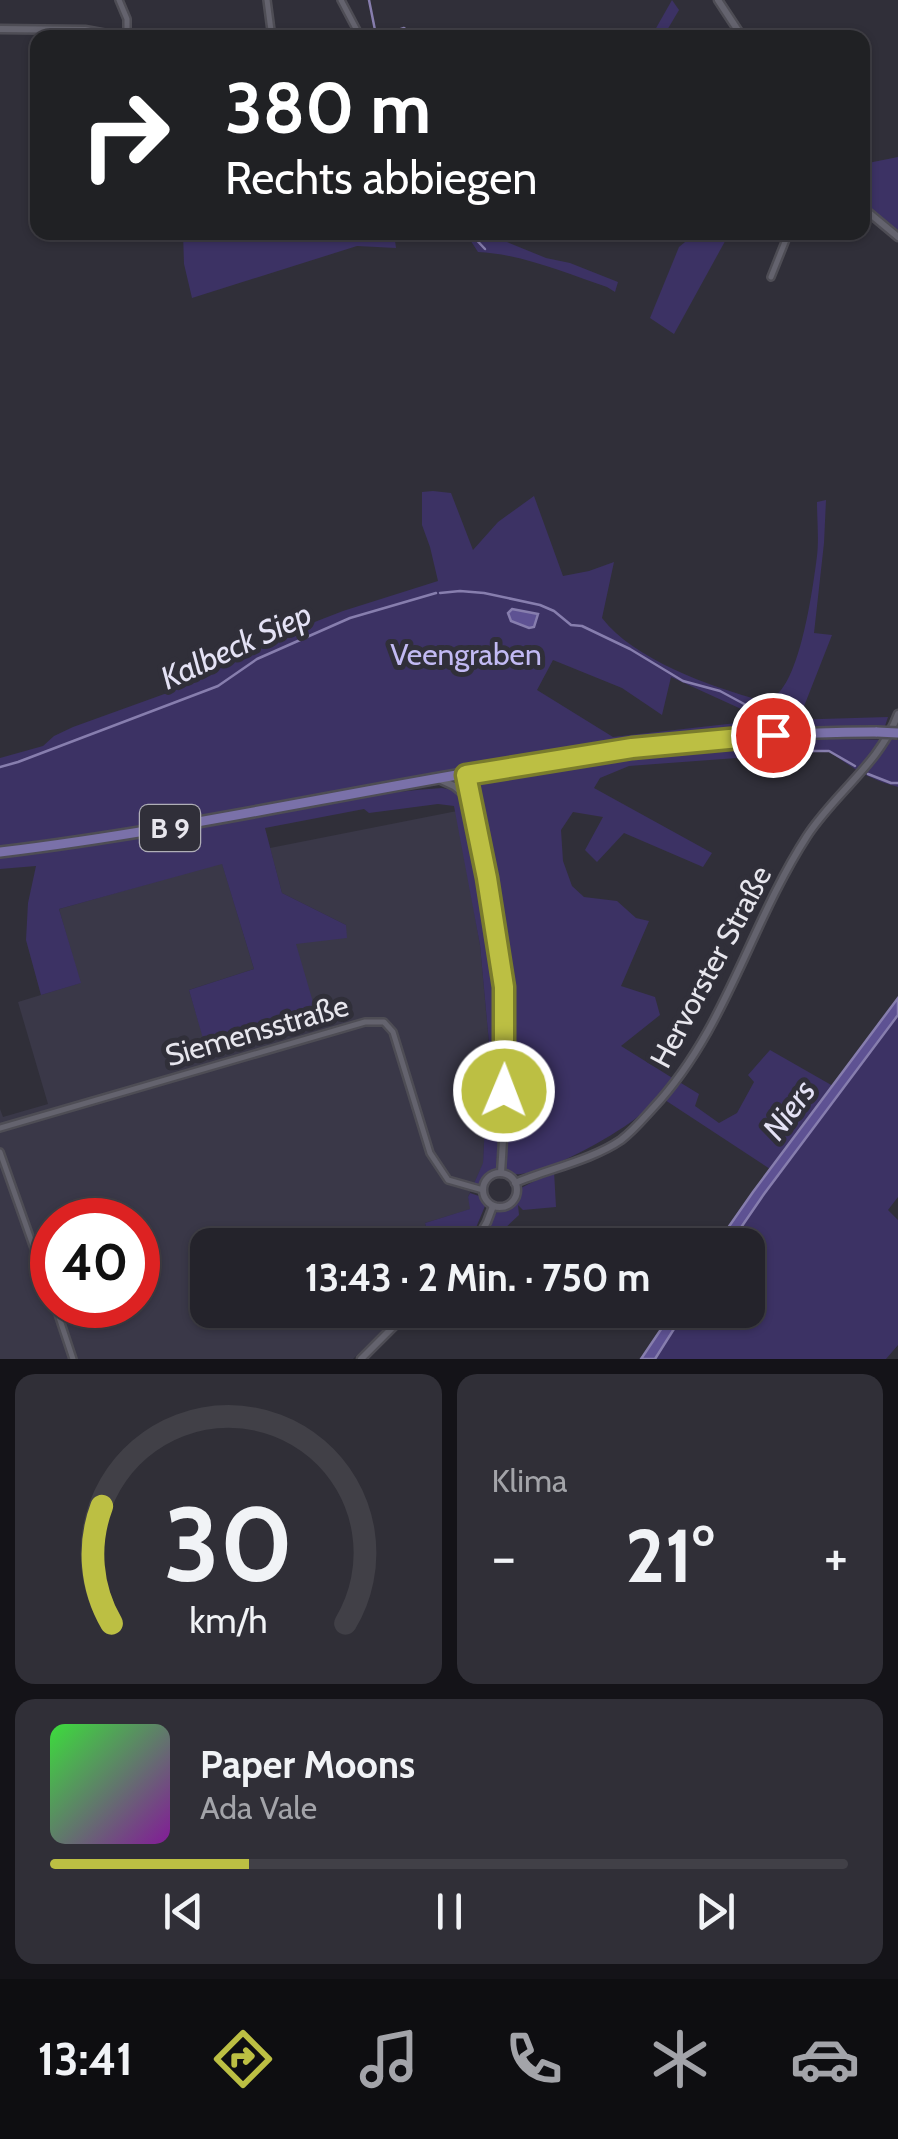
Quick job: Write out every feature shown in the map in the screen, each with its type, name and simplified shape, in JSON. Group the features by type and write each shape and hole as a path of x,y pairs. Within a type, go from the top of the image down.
{"main road":[{"name":"B 9","path":"0,852 134,834 466,775 688,741 898,732"}],"street":[{"path":"120,0 128,30"},
{"path":"267,0 271,30"},
{"path":"342,0 357,30"},
{"path":"718,0 738,30"},
{"path":"0,29 86,30"},
{"path":"870,216 898,237"},
{"path":"771,277 786,240"},
{"name":"Hervorster Straße","path":"515,1183 585,1158 620,1140 672,1088 703,1043 808,836 868,764 898,714"},
{"path":"466,775 504,987 501,1174"},
{"path":"440,780 471,800"},
{"name":"Siemensstraße","path":"0,1128 366,1022 384,1022 393,1032 430,1153 448,1180 483,1190"},
{"path":"0,1152 30,1235"},
{"path":"492,1175 510,1177 515,1183 512,1203 492,1206 485,1199 483,1190 492,1175"},
{"path":"484,1228 492,1206"},
{"path":"63,1328 74,1359"},
{"path":"361,1359 392,1328"}],"shaded area":[{"path":"512,609 538,614 534,627 511,621 508,613"},
{"path":"457,811 480,945 489,1043 483,1164 468,1197 471,1209 425,1223 426,1228 190,1228 190,1328 385,1328 353,1359 0,1359 0,1109 3,1117 48,1104 18,1002 80,983 59,909 222,863 254,969 189,990 209,1056 295,943 346,925 282,893 270,848"},
{"path":"898,998 898,1015 741,1228 728,1228"},
{"path":"662,1328 675,1328 655,1359 641,1359"}],"green space":[{"path":"672,0 679,10 667,30 655,30"},
{"path":"898,157 898,233 870,208 870,163"},
{"path":"183,240 395,240 396,248 357,246 192,298"},
{"path":"470,240 499,240 618,282 615,292 527,260 478,252"},
{"path":"688,240 726,240 674,334 650,318 679,247"},
{"name":"Veengraben","path":"422,492 451,493 473,550 498,522 534,496 563,576 614,562 602,618 616,633 674,670 760,700 773,697 784,686 799,652 817,556 817,502 826,500 814,633 832,635 801,714 750,713 671,677 662,715 622,688 553,660 537,690 613,737 754,721 888,717 885,726 720,734 611,745 100,835 0,846 0,758 43,746 73,727 192,684 294,630 438,581 422,525"},
{"path":"838,739 898,740 898,787 862,773 829,751 629,766 600,778 594,788 712,853 703,867 624,833 597,862 585,850 603,817 573,812 561,830 563,861 572,886 584,897 617,901 636,918 649,921 621,986 655,997 660,1015 621,1046 674,1079 640,1115 596,1144 533,1172 517,1174 506,1170 509,1030 503,953 475,799 477,783 486,777 668,750"},
{"path":"442,788 463,796 470,812 498,959 502,1017 496,1170 483,1177 478,1190 472,1188 483,1163 489,1043 480,945 454,806 438,804 369,813 364,809 265,828 282,893 346,925 347,938 296,944 320,1026 208,1056 189,990 254,969 222,864 59,909 81,983 41,995 26,940 36,866 0,869 0,856 130,840 373,796"},
{"path":"898,1015 898,1197 888,1210 898,1220 898,1345 886,1359 655,1359 675,1328 765,1328 765,1228 741,1228"},
{"path":"770,1050 833,1086 770,1169 665,1100 681,1083 699,1094 695,1106 719,1123 737,1113 754,1082 748,1075"},
{"path":"554,1171 556,1207 523,1210 518,1205 519,1215 505,1228 487,1228 497,1212 517,1202 521,1188"},
{"path":"470,1193 479,1196 485,1206 476,1228 426,1228 425,1223 470,1209"}],"waterway":[{"path":"369,0 375,30"},
{"path":"398,30 406,30"},
{"path":"477,240 485,249"},
{"name":"Kalbeck Siep","path":"0,767 218,686 257,659 350,618 436,593"},
{"name":"Kalbeck Siep","path":"440,593 484,593 540,605 571,625 582,626 630,649 683,681 720,691 759,712"},
{"name":"Kalbeck Siep","path":"792,751 829,751 855,766"},
{"name":"Kalbeck Siep","path":"868,774 898,783"}],"route":[{"path":"504,1091 504,987 466,775 632,748 773,735"}],"water label":[{"name":"Niers","path":"789,1110"}]}
